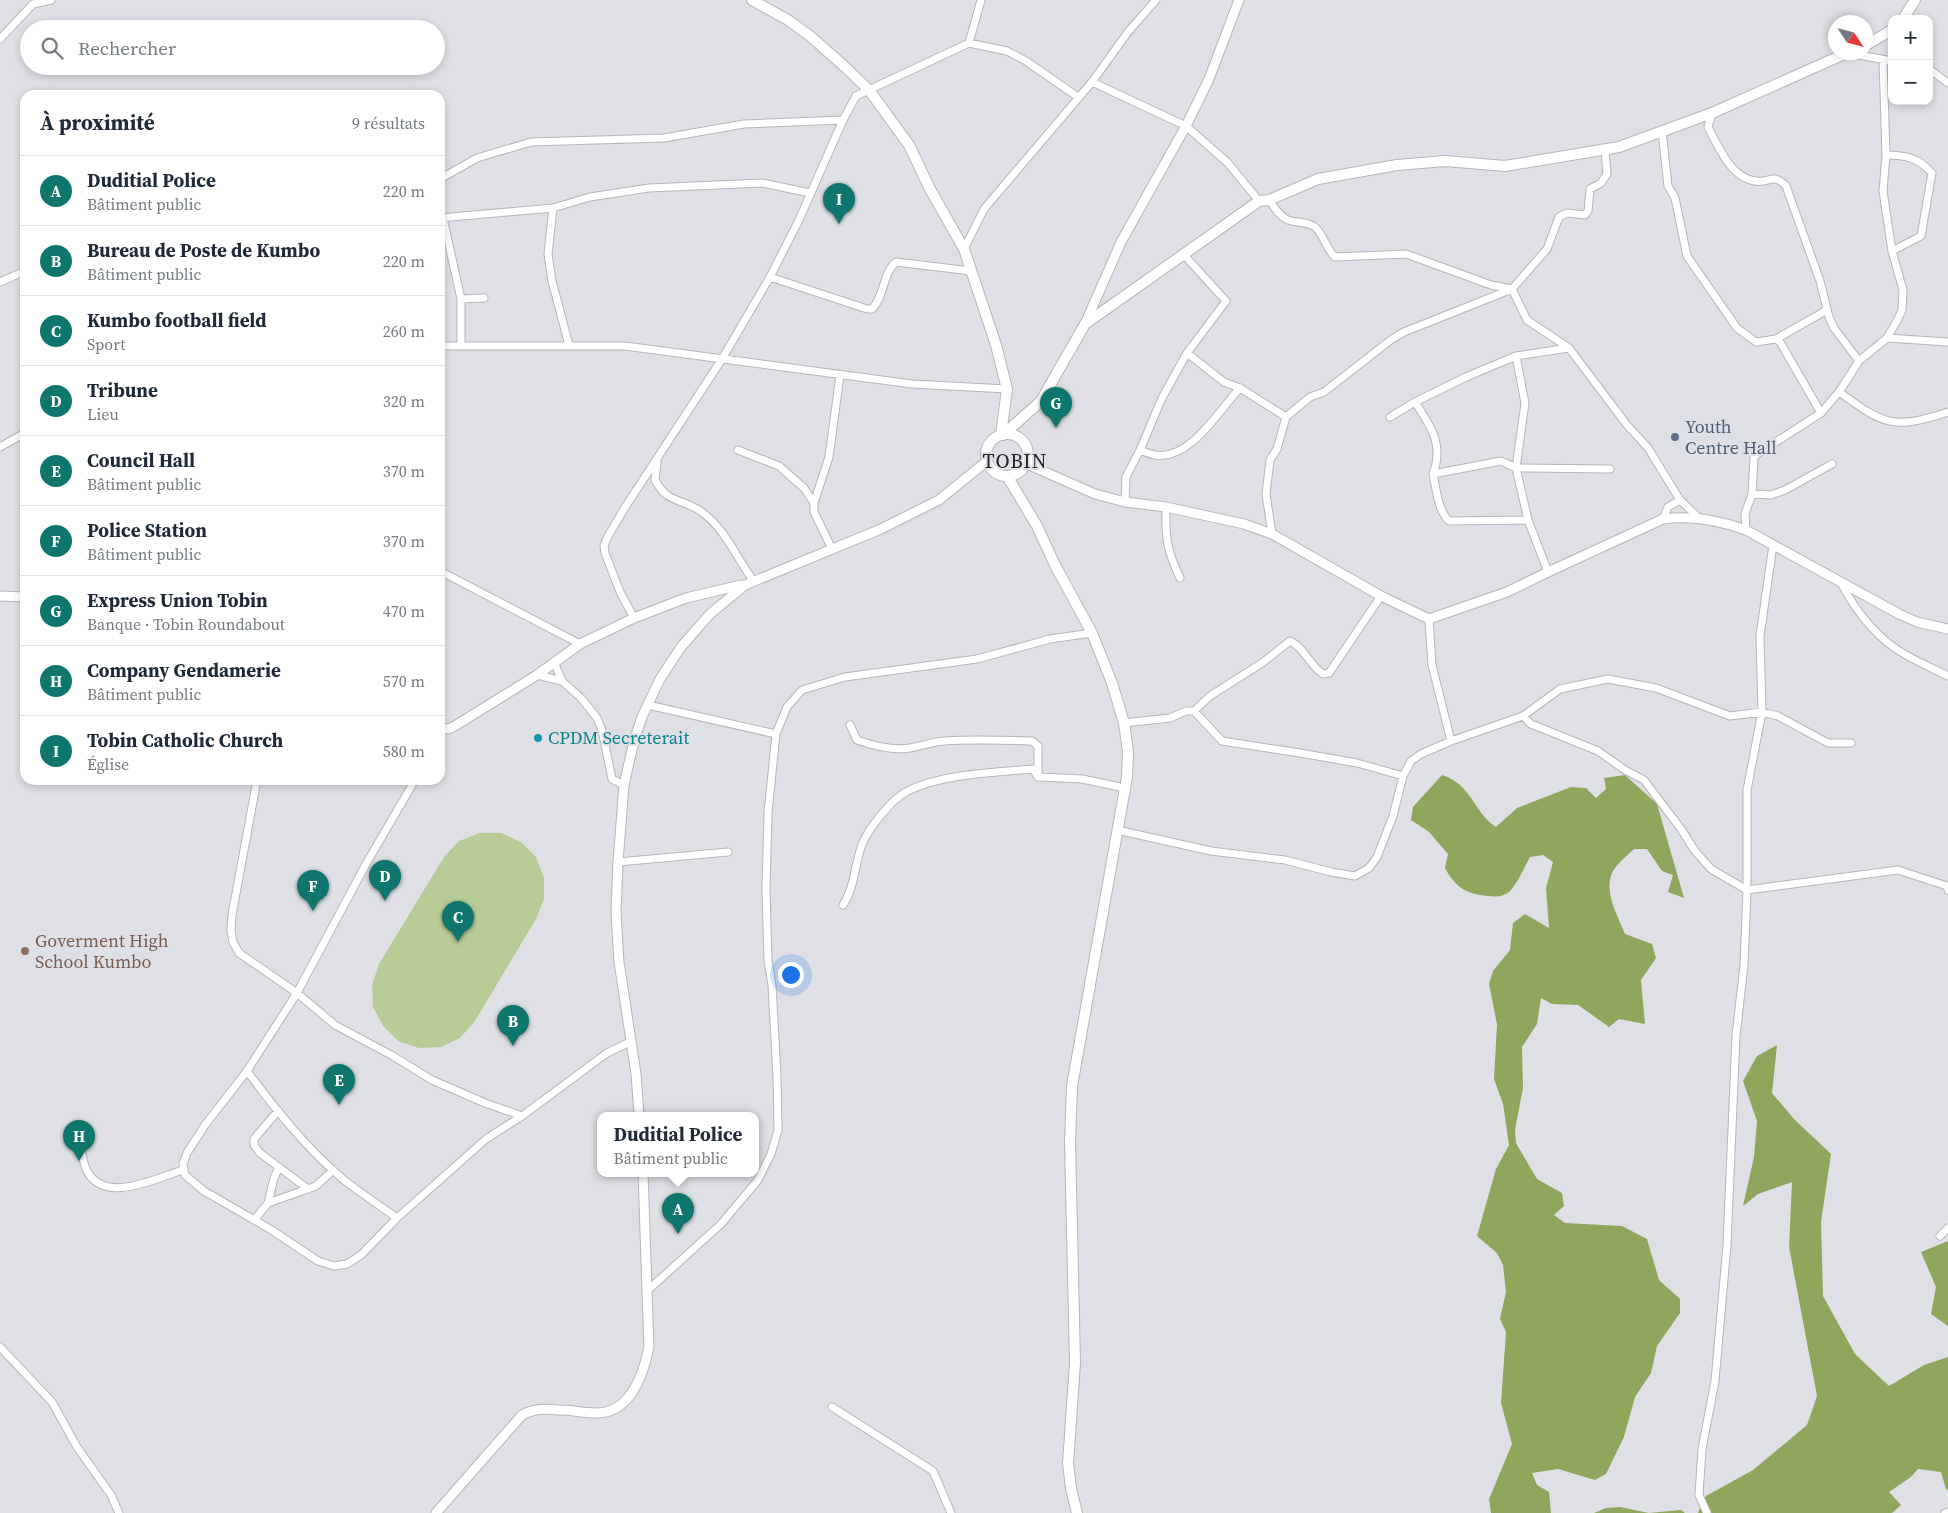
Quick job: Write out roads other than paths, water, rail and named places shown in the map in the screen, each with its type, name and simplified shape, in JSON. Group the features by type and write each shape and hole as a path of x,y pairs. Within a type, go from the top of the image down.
{"main road":[{"path":"752,0 788,20 810,36 869,90 909,145 930,189 964,249 996,345 1006,389 1002,435"},
{"path":"1906,15 1915,0"},
{"path":"1873,41 1888,32"},
{"path":"1002,435 1014,435 1024,442 1028,452 1027,464 1019,473 1007,476 995,472 987,461 989,445 1041,401 1085,324 1264,200 1318,179 1396,165 1444,161 1505,166 1620,147 1712,113 1832,60"},
{"path":"1007,476 1037,526 1055,565 1092,633 1112,683 1124,723 1128,752 1125,788 1072,1086 1070,1141 1076,1363 1068,1463 1077,1513"}],"street":[{"path":"0,39 33,4 51,0"},
{"path":"969,44 981,0"},
{"path":"964,249 984,209 1092,82 1128,32 1156,0"},
{"path":"1085,324 1121,242 1186,126 1208,79 1239,0"},
{"path":"634,618 620,592 604,546 624,509 722,359 770,277 799,220 843,120 856,96 969,44 1007,51 1026,61 1078,97"},
{"path":"1873,58 1888,61"},
{"path":"1746,530 1745,514 1752,494 1752,463 1757,454 1821,413 1839,392 1859,361 1887,338 1898,319 1904,298 1892,252 1883,191 1886,155 1883,60"},
{"path":"1933,72 1948,82"},
{"path":"1092,82 1186,126 1228,163 1282,216 1288,220 1313,226 1335,257 1406,254 1490,284 1512,289"},
{"path":"1712,113 1708,127 1720,151 1734,169 1752,181 1760,182 1775,178 1781,180 1786,186 1820,281 1827,310 1834,328 1859,361"},
{"path":"445,176 477,158 530,142 664,138 744,124 843,120"},
{"path":"1662,131 1668,186 1675,198 1687,256 1737,328 1756,342 1776,339 1827,310"},
{"path":"1272,534 1266,494 1270,460 1277,449 1286,417 1310,397 1324,392 1392,339 1404,332 1512,289 1547,249 1559,217 1566,213 1585,215 1588,211 1590,189 1601,183 1607,174 1605,149"},
{"path":"1886,155 1903,155 1916,160 1932,173 1921,236 1892,252"},
{"path":"445,218 553,208 590,196 649,188 762,183 810,193"},
{"path":"553,208 548,254 552,281 569,345"},
{"path":"445,232 460,299 461,346"},
{"path":"1125,502 1126,477 1140,450 1162,398 1188,353 1226,301 1184,255"},
{"path":"770,277 867,310 877,305 888,272 896,262 971,271"},
{"path":"0,282 20,273"},
{"path":"1512,289 1527,320 1569,348 1627,425 1648,448 1680,500 1701,519"},
{"path":"460,299 484,298"},
{"path":"1887,338 1948,342"},
{"path":"1776,339 1780,342 1821,413"},
{"path":"445,346 624,346 912,384 1006,389"},
{"path":"1390,418 1416,402 1466,377 1516,356 1569,348"},
{"path":"1188,353 1224,382 1240,388 1286,417"},
{"path":"1516,356 1525,402 1516,468 1528,520 1548,572"},
{"path":"832,549 814,512 814,503 829,457 840,375"},
{"path":"1140,450 1156,455 1170,454 1181,449 1196,439 1240,388"},
{"path":"1839,392 1874,416 1888,422 1906,423 1948,412"},
{"path":"1416,402 1436,440 1437,462 1433,474 1444,516 1449,521 1528,520"},
{"path":"0,447 20,436"},
{"path":"738,450 779,466 804,488 814,503"},
{"path":"657,460 654,480 667,495 685,502 702,512 716,526 728,539 749,582"},
{"path":"445,728 453,727 537,676 580,644 634,618 686,598 749,582 881,529 939,500 987,461"},
{"path":"1433,474 1501,461 1516,468 1610,468"},
{"path":"1027,464 1095,494 1125,502 1166,507 1244,524 1272,534 1381,596 1429,619 1507,592 1663,519 1682,516 1723,522 1746,530 1917,622 1948,629"},
{"path":"1752,494 1771,494 1785,490 1832,464"},
{"path":"1663,519 1668,507 1680,500"},
{"path":"1166,507 1168,548 1180,578"},
{"path":"1707,1513 1699,1495 1701,1458 1715,1381 1726,1255 1736,1036 1744,965 1748,890 1747,790 1762,712 1760,636 1773,545"},
{"path":"445,574 580,644"},
{"path":"1840,581 1856,610 1880,635 1905,655 1948,676"},
{"path":"639,1112 636,1074 619,954 616,912 624,785 634,741 660,679 681,647 710,614 749,582"},
{"path":"0,596 20,597"},
{"path":"1194,712 1210,696 1262,663 1290,642 1296,644 1318,671 1323,674 1329,673 1381,596"},
{"path":"1429,619 1432,665 1451,741"},
{"path":"647,1290 721,1224 758,1180 771,1154 778,1130 777,1076 772,985 768,961 766,890 768,813 776,734 787,707 802,690 845,677 978,659 1050,639 1092,633"},
{"path":"554,662 562,681 581,698 597,718 602,730 612,778 624,785"},
{"path":"537,676 562,681"},
{"path":"1117,830 1211,851 1285,860 1355,876 1369,868 1377,857 1394,816 1403,776 1411,761 1421,754 1451,741 1523,716 1560,689 1608,679 1656,688 1730,716 1762,712 1778,716 1828,743 1851,743"},
{"path":"648,705 776,734"},
{"path":"1124,723 1170,718 1186,711 1194,712 1222,741 1300,752 1357,763 1403,776"},
{"path":"1523,716 1531,724 1598,751 1625,770 1644,780 1695,851 1711,869 1748,890 1898,870 1946,886 1948,890"},
{"path":"850,725 857,740 890,749 908,748 943,741 1032,742 1038,746 1038,777"},
{"path":"843,905 849,896 856,859 864,840 887,810 905,792 926,784 958,777 1000,772 1034,769 1038,777"},
{"path":"1038,777 1082,779 1125,788"},
{"path":"256,785 232,915 231,931 233,942 239,953 297,993 335,1024 432,1080 485,1103 522,1116"},
{"path":"412,785 366,864 297,993 247,1071 205,1125 187,1153 183,1170 190,1180 204,1191 318,1261 334,1266 347,1264 361,1255 397,1218 486,1139 522,1116 600,1058 630,1042"},
{"path":"618,862 728,852"},
{"path":"247,1071 278,1111 333,1170 397,1218"},
{"path":"278,1111 254,1139 254,1145 260,1153 308,1189"},
{"path":"79,1138 86,1169 96,1182 104,1186 121,1188 131,1186 183,1170"},
{"path":"254,1220 268,1203 274,1178 279,1167"},
{"path":"268,1203 316,1186 333,1170"},
{"path":"436,1513 522,1414 530,1410 540,1409 597,1413 619,1407 637,1385 645,1370 649,1347 643,1177"},
{"path":"1940,1236 1948,1228"},
{"path":"0,1347 52,1402 77,1446 111,1495 119,1513"},
{"path":"832,1407 933,1471 951,1513"}],"place":[{"name":"Tobin Catholic Church","path":"839,224"},
{"name":"Express Union Tobin","path":"1056,428"},
{"name":"Youth Centre Hall","path":"1675,437"},
{"name":"CPDM Secreterait","path":"538,738"},
{"name":"Tribune","path":"385,901"},
{"name":"Police Station","path":"313,911"},
{"name":"Kumbo football field","path":"458,942"},
{"name":"Goverment High School Kumbo","path":"25,951"},
{"name":"Bureau de Poste de Kumbo","path":"513,1046"},
{"name":"Council Hall","path":"339,1105"},
{"name":"Company Gendamerie","path":"79,1161"},
{"name":"Duditial Police","path":"678,1234"}],"district":[{"name":"TOBIN","path":"1015,461"}]}
